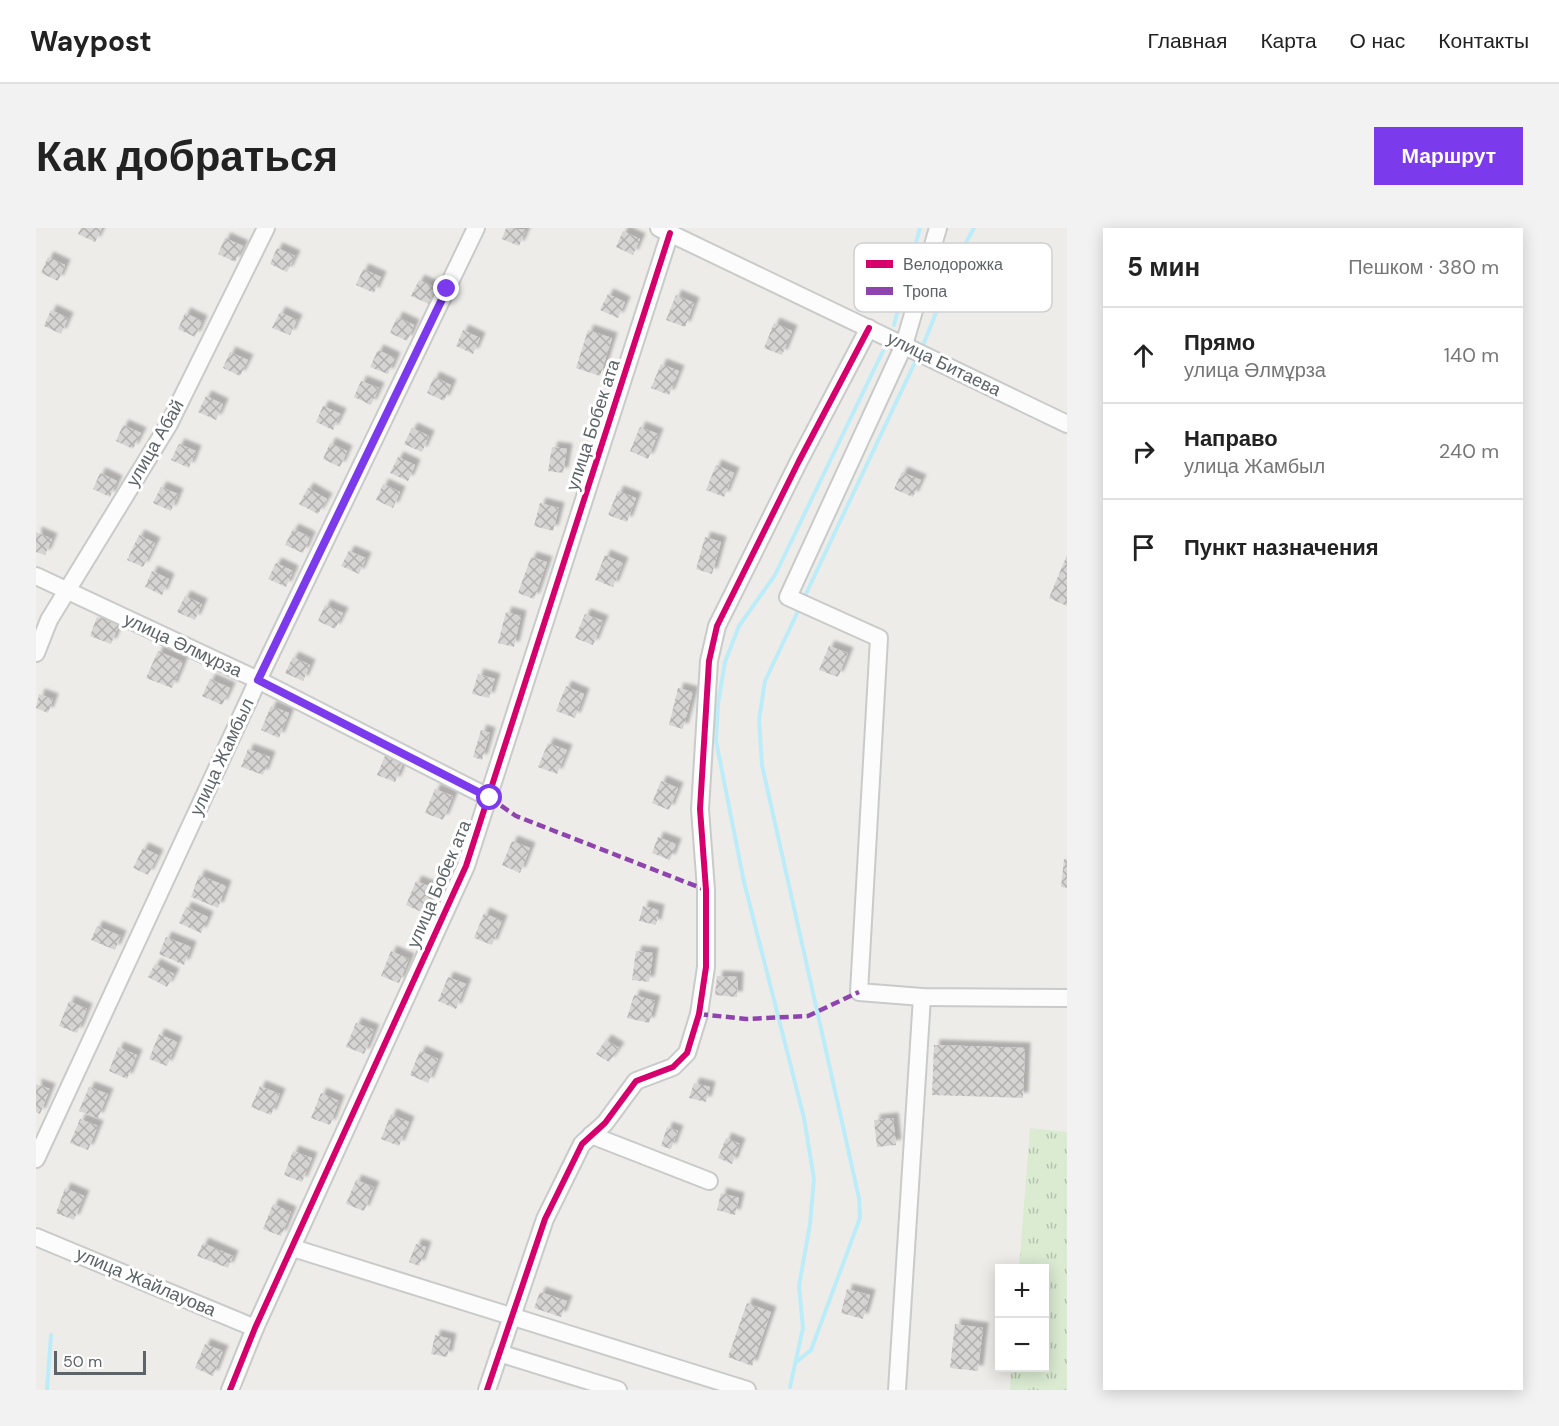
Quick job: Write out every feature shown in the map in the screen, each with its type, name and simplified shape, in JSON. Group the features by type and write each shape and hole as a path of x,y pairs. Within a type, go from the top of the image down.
{"street":[{"name":"улица Абай","path":"36,653 49,620 168,424 266,228"},
{"name":"улица Жамбыл","path":"36,1159 258,680 476,228"},
{"path":"934,243 938,228"},
{"name":"улица Битаева","path":"664,231 1067,424"},
{"name":"улица Бобек ата","path":"230,1390 255,1328 466,866 490,798 664,231"},
{"path":"914,312 904,345 788,597 879,638 859,992 922,997 1067,998"},
{"path":"487,1390 545,1219 582,1144 605,1123 636,1081 673,1067 687,1053 699,1014 706,967 706,890 700,808 709,661 717,626 799,461 869,328"},
{"name":"улица Әлмұрза","path":"36,576 258,680 490,798"},
{"path":"897,1390 922,997"},
{"path":"591,1136 709,1181"},
{"name":"улица Жайлауова","path":"36,1237 255,1328"},
{"path":"293,1248 729,1387 747,1390"},
{"path":"499,1353 618,1390"}],"green space":[{"path":"1030,1128 1067,1132 1067,1390 1010,1390 1011,1372 1049,1372 1049,1264 1019,1264"}],"building":[{"path":"81,228 102,228 95,242 78,234"},
{"path":"506,228 526,230 519,246 502,239"},
{"path":"623,231 640,239 633,255 616,247"},
{"path":"225,238 243,246 235,262 218,254"},
{"path":"277,248 295,256 287,272 270,264"},
{"path":"48,257 65,265 58,281 41,273"},
{"path":"363,269 381,277 374,293 356,285"},
{"path":"419,280 436,288 429,304 411,296"},
{"path":"608,294 625,302 618,318 600,310"},
{"path":"676,295 694,303 685,327 666,320"},
{"path":"51,310 68,318 61,334 44,326"},
{"path":"280,312 297,320 290,335 272,328"},
{"path":"185,313 202,321 195,337 178,329"},
{"path":"397,317 414,325 407,341 390,333"},
{"path":"774,323 792,331 782,355 764,348"},
{"path":"463,330 480,338 473,354 456,346"},
{"path":"588,330 612,338 600,376 576,368"},
{"path":"378,350 395,358 388,374 370,367"},
{"path":"230,352 248,360 240,376 223,368"},
{"path":"661,364 679,371 669,395 651,388"},
{"path":"434,377 451,385 444,401 427,393"},
{"path":"361,381 379,388 371,405 354,397"},
{"path":"206,396 223,404 216,420 198,412"},
{"path":"323,406 341,414 333,430 316,422"},
{"path":"123,425 141,433 133,449 116,441"},
{"path":"640,427 658,434 648,459 630,451"},
{"path":"412,428 429,436 422,452 404,444"},
{"path":"330,443 347,451 340,467 323,459"},
{"path":"179,444 196,451 189,468 171,460"},
{"path":"552,447 567,449 563,473 548,471"},
{"path":"398,457 415,465 408,481 390,473"},
{"path":"716,465 734,473 724,497 706,490"},
{"path":"902,472 921,480 913,497 894,489"},
{"path":"100,473 117,481 110,497 93,489"},
{"path":"383,484 400,492 393,508 376,500"},
{"path":"161,487 178,494 171,511 153,503"},
{"path":"308,488 327,499 318,514 299,504"},
{"path":"618,491 636,498 627,522 608,515"},
{"path":"540,503 559,508 553,531 534,526"},
{"path":"293,529 310,537 303,553 285,545"},
{"path":"36,532 52,539 45,555 36,552"},
{"path":"139,535 155,543 143,567 127,560"},
{"path":"705,537 721,542 712,574 696,569"},
{"path":"349,551 366,558 359,574 341,566"},
{"path":"605,555 623,563 613,587 595,580"},
{"path":"1067,555 1067,606 1049,598"},
{"path":"531,557 547,562 534,599 518,593"},
{"path":"276,563 293,571 286,587 268,579"},
{"path":"152,571 169,579 162,595 145,587"},
{"path":"185,596 202,604 195,620 177,612"},
{"path":"325,605 343,613 335,629 318,621"},
{"path":"506,612 521,616 514,647 498,643"},
{"path":"585,614 603,621 593,645 575,638"},
{"path":"97,617 119,625 111,644 90,636"},
{"path":"829,646 848,653 838,677 819,670"},
{"path":"158,651 183,662 172,688 146,678"},
{"path":"293,657 310,665 303,681 285,673"},
{"path":"478,674 495,679 489,698 472,694"},
{"path":"210,679 230,688 222,705 202,696"},
{"path":"566,686 584,694 575,718 556,711"},
{"path":"678,688 693,692 683,729 669,725"},
{"path":"39,694 53,699 48,713 36,708"},
{"path":"271,706 289,713 279,738 261,730"},
{"path":"481,730 490,733 482,760 473,757"},
{"path":"548,743 567,750 557,774 538,767"},
{"path":"248,749 270,757 263,775 241,767"},
{"path":"387,751 405,758 395,782 377,775"},
{"path":"661,781 678,788 669,810 652,803"},
{"path":"435,789 453,796 443,820 425,813"},
{"path":"658,837 676,844 670,860 652,853"},
{"path":"512,841 530,848 520,873 502,865"},
{"path":"143,848 158,855 148,875 133,868"},
{"path":"1064,859 1067,859 1067,888 1061,887"},
{"path":"199,875 226,886 218,908 191,897"},
{"path":"416,881 434,888 424,913 406,905"},
{"path":"643,906 659,910 656,925 639,921"},
{"path":"186,907 208,917 201,933 179,923"},
{"path":"484,913 502,921 492,945 474,938"},
{"path":"97,926 121,936 115,950 91,940"},
{"path":"166,937 191,947 184,965 159,954"},
{"path":"391,951 409,959 399,983 381,976"},
{"path":"636,951 653,953 649,982 632,980"},
{"path":"155,964 174,974 167,987 148,977"},
{"path":"717,976 738,977 737,997 715,995"},
{"path":"448,977 466,984 456,1009 438,1001"},
{"path":"634,995 655,1001 649,1023 627,1018"},
{"path":"69,1001 87,1009 77,1033 59,1026"},
{"path":"356,1023 374,1030 364,1054 346,1047"},
{"path":"159,1034 177,1042 167,1066 149,1059"},
{"path":"606,1040 619,1048 609,1062 596,1054"},
{"path":"934,1045 1025,1048 1023,1098 932,1095"},
{"path":"118,1047 137,1055 127,1079 109,1071"},
{"path":"420,1051 438,1059 428,1083 410,1075"},
{"path":"694,1083 710,1087 706,1102 689,1098"},
{"path":"36,1084 50,1089 40,1114 36,1112"},
{"path":"260,1086 280,1094 271,1115 251,1107"},
{"path":"89,1087 108,1094 98,1118 79,1111"},
{"path":"321,1093 339,1101 330,1125 311,1118"},
{"path":"391,1114 409,1122 399,1146 381,1139"},
{"path":"893,1118 896,1145 877,1147 874,1120"},
{"path":"80,1119 98,1126 88,1150 70,1143"},
{"path":"667,1127 678,1131 671,1149 661,1146"},
{"path":"726,1138 740,1144 732,1164 718,1158"},
{"path":"293,1151 312,1158 302,1182 284,1175"},
{"path":"356,1180 374,1187 364,1211 346,1204"},
{"path":"65,1188 84,1196 74,1220 56,1213"},
{"path":"721,1193 739,1198 735,1215 717,1210"},
{"path":"273,1204 291,1212 281,1236 263,1229"},
{"path":"203,1243 233,1256 228,1268 197,1256"},
{"path":"416,1244 426,1247 419,1266 409,1262"},
{"path":"847,1289 870,1295 863,1319 841,1313"},
{"path":"540,1292 567,1301 561,1317 534,1308"},
{"path":"747,1303 771,1312 752,1366 728,1357"},
{"path":"955,1324 983,1328 978,1371 950,1368"},
{"path":"435,1335 451,1339 447,1357 431,1354"},
{"path":"205,1344 223,1351 213,1376 195,1368"}],"waterway":[{"path":"916,243 920,228"},
{"path":"966,243 974,228"},
{"path":"894,325 897,312"},
{"path":"922,348 936,312"},
{"path":"790,1387 803,1328 799,1286 810,1224 814,1179 804,1118 744,882 716,741 718,704 725,662 739,626 775,575 883,351"},
{"path":"804,598 917,358"},
{"path":"795,1363 811,1350 860,1218 859,1198 762,765 759,720 765,681 800,607"},
{"path":"47,1390 51,1335"}],"marked path":[{"path":"490,798 516,816 706,890"},
{"path":"699,1014 746,1019 808,1016 859,992"}],"cycle path":[{"path":"230,1390 255,1328 466,866 670,233"},
{"path":"487,1390 545,1219 582,1144 605,1123 636,1081 673,1067 687,1053 699,1014 706,967 706,890 700,809 709,661 717,626 799,461 869,328"}],"route":[{"path":"447,289 258,680 490,798"}]}
